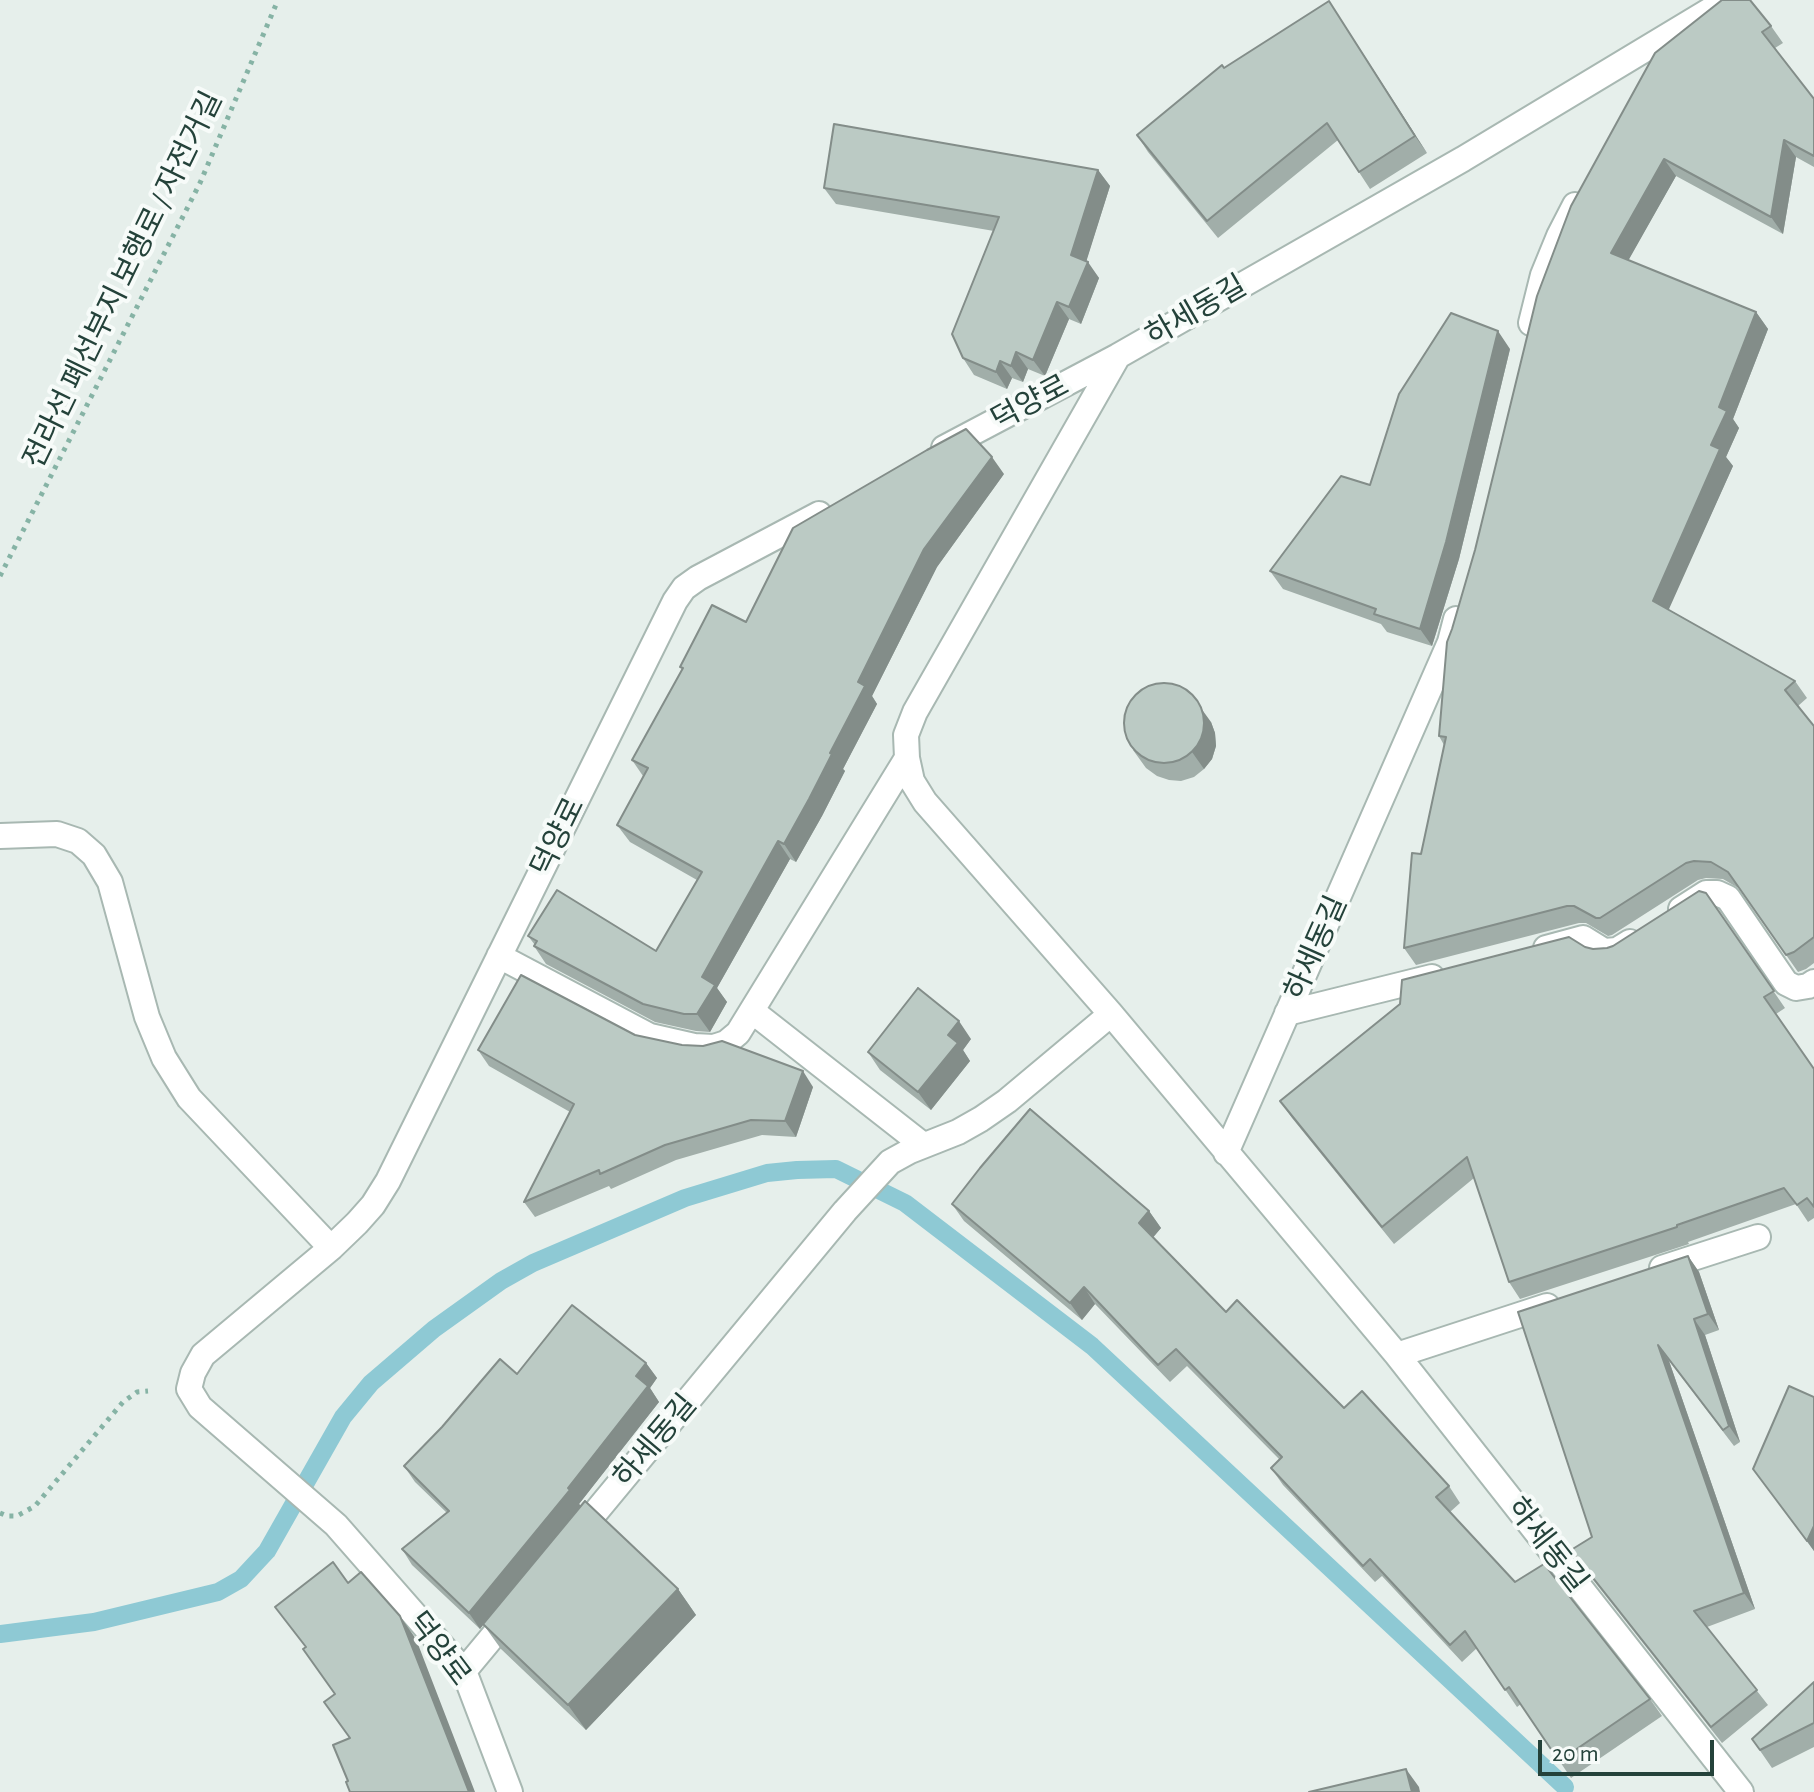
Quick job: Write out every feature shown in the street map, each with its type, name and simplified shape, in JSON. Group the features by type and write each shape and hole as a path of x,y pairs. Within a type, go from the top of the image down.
{"street":[{"name":"하세동길","path":"1727,0 1463,159 1118,356 915,712 906,735 912,781 925,802 1111,1014 1397,1355 1741,1792"},
{"name":"하세동길","path":"1647,74 1669,35"},
{"path":"1528,339 1543,275 1559,236 1589,180"},
{"name":"덕양로","path":"926,458 1118,356"},
{"name":"덕양로","path":"510,1792 464,1671 336,1525 200,1407 189,1389 193,1373 203,1355 331,1248 373,1205 388,1181 684,588 844,501"},
{"name":"하세동길","path":"1226,1153 1450,642 1461,602"},
{"name":"하세동길","path":"499,956 650,1036 675,1043 714,1047 726,1043 738,1033 752,1011 907,758"},
{"path":"0,836 57,834 78,841 94,855 110,882 147,1017 164,1058 189,1098 331,1248"},
{"path":"1668,918 1706,893 1717,893 1728,898 1786,983 1796,988 1814,982"},
{"path":"1524,953 1583,938 1604,951 1617,950 1643,934"},
{"name":"하세동길","path":"1287,1013 1450,972"},
{"path":"752,1011 923,1145 958,1132 1007,1101 1111,1014"},
{"name":"하세동길","path":"564,1550 845,1211 890,1162 923,1145"},
{"path":"1638,1276 1758,1237"},
{"path":"1397,1355 1563,1301"},
{"path":"464,1671 524,1599"}],"path":[{"name":"전라선 폐선부지 보행로 / 자전거길","path":"0,576 200,183 278,0"},
{"path":"0,1513 17,1516 35,1506 130,1396 145,1391 189,1389"}],"building":[{"path":"1722,0 1750,0 1771,26 1762,32 1814,99 1814,156 1784,140 1771,217 1664,159 1611,253 1756,312 1719,407 1727,411 1711,445 1720,449 1653,601 1795,681 1785,690 1814,726 1814,937 1786,955 1728,872 1711,862 1694,861 1686,863 1600,918 1567,906 1404,948 1412,853 1421,854 1446,737 1439,736 1447,642 1475,550 1537,296 1571,206 1655,53"},
{"path":"1329,1 1415,136 1359,172 1327,123 1207,221 1137,135 1222,65 1224,68"},
{"path":"834,124 1098,170 1071,255 1088,262 1069,307 1057,302 1033,360 1016,352 1011,366 1000,361 996,372 963,358 952,334 999,217 824,188"},
{"path":"1451,313 1498,331 1446,542 1420,629 1374,614 1376,609 1270,571 1341,476 1370,485 1399,394"},
{"path":"966,429 992,457 924,549 858,682 865,686 809,799 784,844 778,841 702,977 715,985 697,1014 643,1004 534,946 537,941 528,936 557,890 656,951 702,872 617,825 648,768 632,760 683,668 680,667 712,605 746,622 793,528"},
{"path":"1164,683 1179,686 1192,695 1201,708 1204,723 1201,738 1192,751 1179,760 1164,763 1149,760 1136,751 1127,738 1124,723 1127,708 1136,695 1149,686"},
{"path":"1699,891 1706,893 1774,991 1764,997 1814,1069 1814,1207 1807,1198 1797,1205 1784,1188 1509,1282 1467,1157 1382,1227 1280,1101 1400,1004 1402,980 1569,937 1585,947 1607,948"},
{"path":"521,975 635,1035 682,1045 703,1046 722,1041 803,1071 785,1121 751,1120 665,1145 600,1174 599,1170 524,1202 574,1104 478,1050"},
{"path":"918,988 959,1021 948,1035 958,1043 918,1092 868,1052"},
{"path":"1030,1109 1149,1211 1139,1223 1226,1312 1237,1300 1344,1408 1362,1391 1449,1486 1436,1497 1515,1582 1544,1564 1650,1699 1559,1761 1509,1687 1505,1690 1465,1631 1450,1645 1370,1559 1363,1566 1271,1468 1282,1457 1176,1349 1158,1365 1084,1287 1070,1303 952,1204"},
{"path":"1688,1256 1708,1314 1694,1319 1729,1426 1723,1430 1658,1345 1744,1593 1694,1611 1757,1690 1711,1727 1571,1550 1592,1537 1518,1312"},
{"path":"572,1305 646,1363 636,1376 648,1386 568,1488 570,1490 469,1613 402,1549 449,1511 404,1466 500,1359 517,1374"},
{"path":"1789,1386 1814,1397 1814,1526 1807,1541 1753,1469"},
{"path":"585,1501 678,1589 568,1705 483,1624"},
{"path":"333,1562 348,1583 361,1572 400,1616 469,1792 350,1792 333,1745 350,1738 324,1702 335,1694 303,1649 306,1647 275,1607"},
{"path":"1814,1682 1814,1723 1760,1750 1752,1739"},
{"path":"1406,1769 1412,1792 1309,1792"}],"waterway":[{"path":"0,1634 94,1622 218,1592 241,1579 267,1551 343,1417 371,1383 434,1329 501,1281 533,1263 685,1198 767,1173 836,1169 905,1203 1092,1346 1565,1787"}]}
